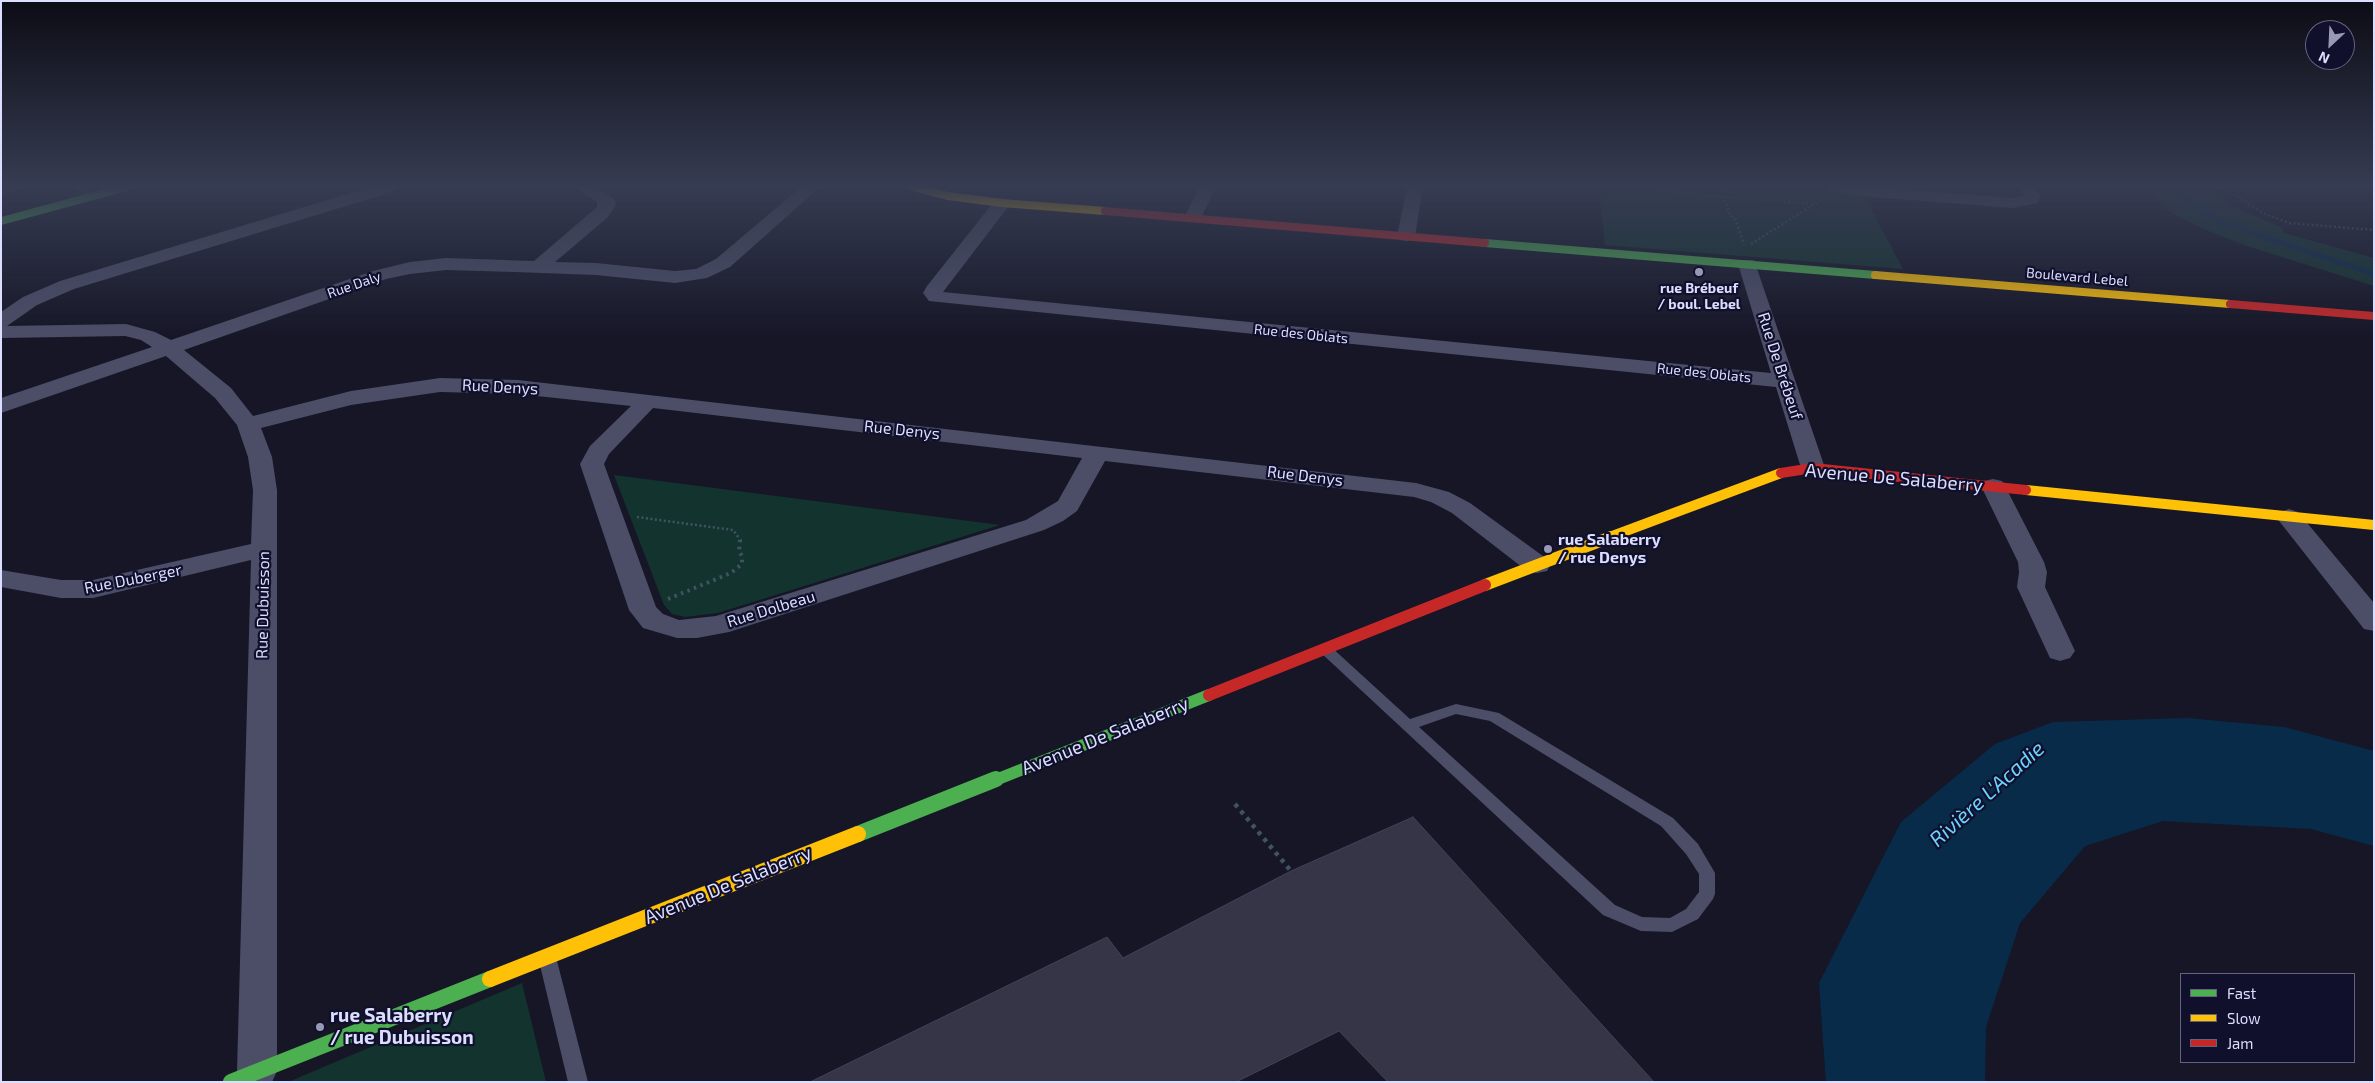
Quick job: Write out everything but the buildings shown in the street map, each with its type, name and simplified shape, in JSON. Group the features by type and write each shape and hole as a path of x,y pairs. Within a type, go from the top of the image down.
{"street":[{"path":"1,321 30,301 67,285 223,238"},
{"path":"539,266 572,238"},
{"name":"Rue Daly","path":"1,406 380,275 410,268 446,264 539,266 675,277 700,274 723,262 751,238"},
{"name":"Rue des Oblats","path":"975,238 934,290 933,293 936,297 1784,381"},
{"name":"Boulevard Lebel","path":"1425,238 2374,316"},
{"name":"Rue De Brébeuf","path":"1747,264 1813,468"},
{"name":"Rue Dubuisson","path":"1,332 126,330 148,336 169,348 223,393 248,424 260,457 263,473 264,549 257,1071"},
{"name":"Rue Denys","path":"248,424 359,396 448,385 518,386 1403,488 1429,493 1461,508 1537,565"},
{"name":"Rue Dolbeau","path":"648,401 598,451 592,464 643,610 653,621 677,629 697,629 719,625 1036,525 1068,506 1098,452"},
{"name":"Avenue De Salaberry","path":"231,1082 1537,565 1771,475 1813,468 2374,525"},
{"name":"Avenue De Salaberry","path":"1993,486 2031,562 2033,572 2031,587 2060,651"},
{"path":"2289,516 2374,622"},
{"name":"Rue Duberger","path":"1,578 61,589 93,589 264,549"}],"lane":[{"path":"1325,649 1609,910 1641,924 1672,925 1692,914 1707,894 1706,873 1692,849 1667,822 1494,718 1456,709 1409,725"},
{"path":"547,957 578,1082"}],"path":[{"path":"1742,238 1745,248 1761,238"},
{"path":"630,516 733,530 740,540 742,564 731,573 662,601"},
{"path":"1235,804 1291,872"}],"green space":[{"path":"1604,238 1886,238 1903,269 1605,245"},
{"path":"2225,238 2300,238 2374,258 2374,286"},
{"path":"614,475 1000,525 718,613 685,617 672,614 664,605"},
{"path":"522,983 546,1082 288,1082"}],"water":[{"name":"Rivière L'Acadie","path":"2187,718 2284,727 2374,751 2374,846 2311,829 2163,821 2085,846 2020,923 1986,1027 1985,1082 1826,1082 1819,983 1901,822 1995,744 2053,722"}],"waterway":[{"path":"2267,238 2374,274"}],"traffic: fast":[{"path":"1485,243 1875,275"},
{"path":"858,834 1209,695"},
{"path":"231,1082 490,979"}],"traffic: slow":[{"path":"1875,275 2230,304"},
{"path":"1485,585 1771,475 1781,473"},
{"path":"2026,490 2374,525"},
{"path":"490,979 858,834"}],"traffic: jam":[{"path":"1420,238 1485,243"},
{"path":"2230,304 2374,316"},
{"path":"1781,473 1813,468 2026,490"},
{"path":"1209,695 1485,585"}],"place":[{"name":"rue Brébeuf / boul. Lebel","path":"1699,272"},
{"name":"rue Salaberry / rue Denys","path":"1548,549"},
{"name":"rue Salaberry / rue Dubuisson","path":"320,1027"}]}
